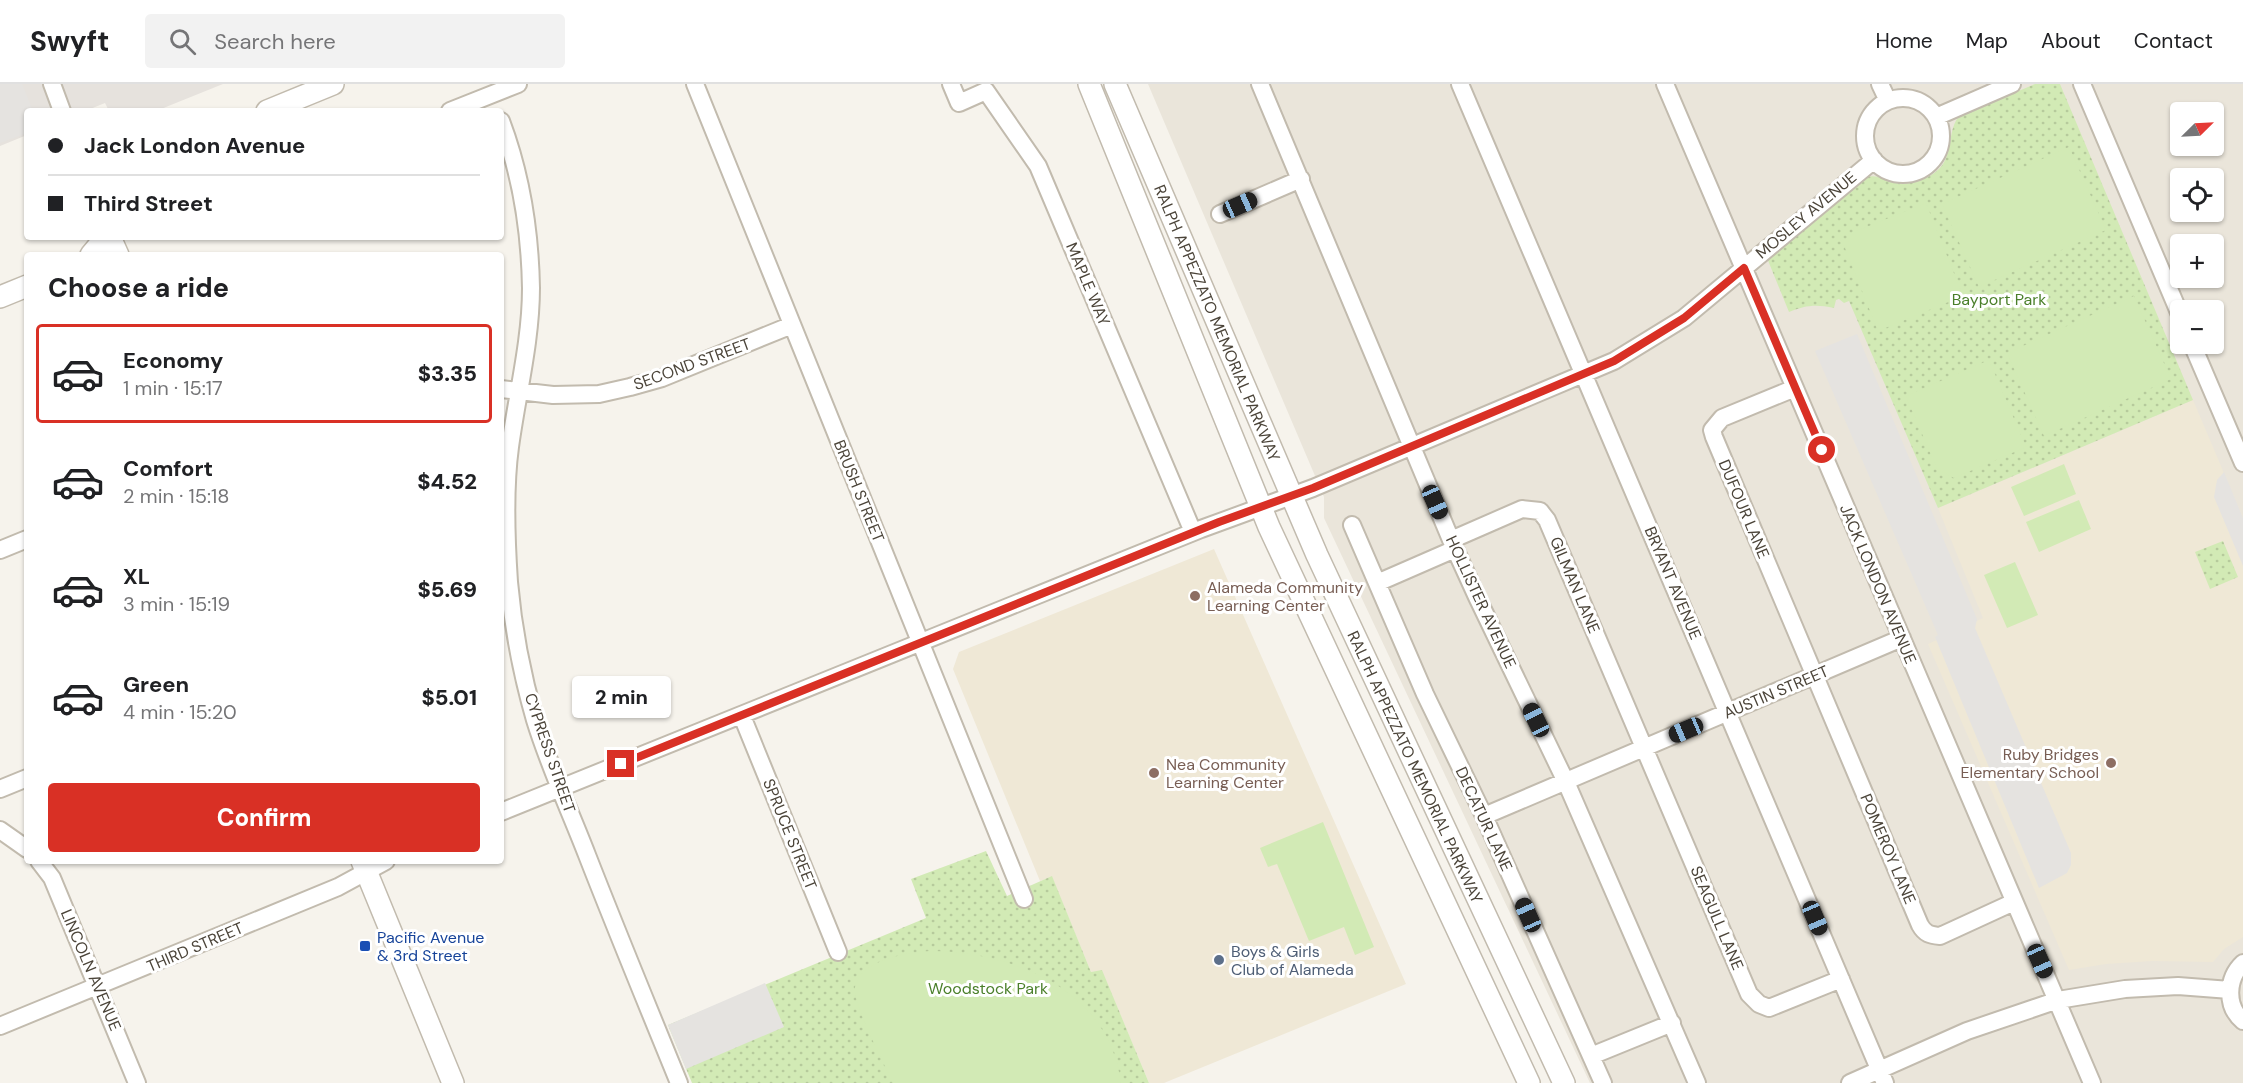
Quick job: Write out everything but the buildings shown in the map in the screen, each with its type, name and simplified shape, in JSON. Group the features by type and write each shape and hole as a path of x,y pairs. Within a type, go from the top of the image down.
{"street":[{"path":"52,84 61,108"},
{"path":"274,108 333,84"},
{"path":"458,108 518,84"},
{"name":"BRUSH STREET","path":"695,84 1024,899"},
{"name":"MAPLE WAY","path":"951,84 958,103 986,91 1038,166 1193,532"},
{"name":"RALPH APPEZZATO MEMORIAL PARKWAY","path":"1089,84 1261,507 1529,1083"},
{"name":"HOLLISTER AVENUE","path":"1260,84 1453,544 1566,782 1696,1083"},
{"name":"BRYANT AVENUE","path":"1460,84 1883,1077"},
{"name":"JACK LONDON AVENUE","path":"1665,84 2092,1083"},
{"path":"1880,84 1888,101"},
{"path":"1936,117 2012,84"},
{"path":"2082,84 2174,300"},
{"name":"RALPH APPEZZATO MEMORIAL PARKWAY","path":"1119,87 1291,495 1437,815 1564,1083"},
{"path":"491,95 496,108"},
{"path":"1902,98 1916,100 1926,106 1936,117 1941,131 1940,143 1936,155 1927,165 1912,173 1898,173 1881,166 1874,160 1865,138 1867,127 1877,109 1888,101 1902,98"},
{"name":"CYPRESS STREET","path":"504,129 511,148 522,196 529,245 531,290 526,341 509,451 507,503 509,584 519,652 536,721 679,1083"},
{"name":"MOSLEY AVENUE","path":"1291,495 1313,488 1614,361 1684,318 1874,160"},
{"path":"1220,214 1301,178"},
{"path":"94,252 105,240"},
{"path":"0,297 24,287"},
{"name":"SECOND STREET","path":"504,389 553,395 599,394 662,378 792,325"},
{"path":"2196,354 2243,463"},
{"name":"DUFOUR LANE","path":"1795,388 1722,418 1712,430 1814,675"},
{"path":"504,811 1193,532 1291,495"},
{"name":"GILMAN LANE","path":"1453,544 1522,509 1540,511 1547,520 1644,748"},
{"name":"DECATUR LANE","path":"1352,525 1425,694 1484,816 1603,1083"},
{"path":"0,550 24,540"},
{"path":"1377,583 1453,544"},
{"name":"AUSTIN STREET","path":"1484,816 1902,638"},
{"name":"POMEROY LANE","path":"1814,675 1923,931 1940,936 2014,902"},
{"name":"SPRUCE STREET","path":"742,716 838,952"},
{"name":"SEAGULL LANE","path":"1644,748 1749,994 1759,1004 1769,1008 1841,979"},
{"path":"0,789 24,779"},
{"path":"0,830 24,847"},
{"name":"LINCOLN AVENUE","path":"41,864 52,878 137,1083"},
{"path":"365,866 453,1083"},
{"name":"THIRD STREET","path":"0,1026 338,887 365,866"},
{"path":"2243,963 2233,976 2230,990 2232,1004 2243,1021"},
{"path":"1850,1083 1883,1077 1967,1031 2058,1000 2125,989 2178,986 2230,990"},
{"path":"1591,1056 1672,1023"}],"shaded area":[{"path":"0,84 223,84 163,108 108,108 105,103 92,108 24,108 24,136 0,146"},
{"path":"0,84 22,84 32,108 24,108 24,134 0,143"},
{"path":"1148,84 2243,84 2243,1083 1590,1083 1324,518 1324,497"},
{"path":"1857,334 1977,619 1975,628 2071,853 2071,865 2067,873 2039,888 1935,637 1938,635 1815,351"},
{"name":"Ruby Bridges Elementary School","path":"2193,400 2243,518 2243,937 2224,949 2213,962 2152,961 2106,964 2069,970 1928,644 1983,618 1938,508"},
{"path":"2224,472 2243,518 2243,566 2214,497 2217,480"},
{"name":"Nea Community Learning Center","path":"1214,549 1406,984 1164,1083 1149,1083 1102,971 1091,972 1052,877 1040,881 953,669 959,652"},
{"path":"765,983 784,1027 686,1069 668,1025"}],"green space":[{"name":"Bayport Park","path":"2035,84 2060,84 2170,345 2170,354 2174,354 2193,400 1938,508 1849,301 1844,303 1839,299 1836,300 1834,308 1811,306 1789,312 1767,258 1859,180 1875,176 1905,183 1918,181 1939,169 1946,158 1953,127 1959,116"},
{"path":"2069,147 2106,230 1979,287 1942,204"},
{"path":"1926,203 1963,296 1878,331 1845,248 1854,232"},
{"path":"2134,296 2171,379 2044,436 2007,353"},
{"path":"1989,360 2026,447 1954,478 1937,469 1906,396"},
{"path":"2064,464 2076,494 2024,516 2011,487"},
{"path":"2079,500 2091,529 2039,552 2026,522"},
{"path":"2223,541 2238,577 2210,589 2195,552"},
{"path":"2015,562 2038,615 2007,628 1984,575"},
{"path":"1323,822 1374,947 1355,955 1344,927 1309,941 1277,864 1268,867 1260,848"},
{"name":"Woodstock Park","path":"986,851 1007,896 1052,876 1091,972 1102,970 1149,1083 692,1083 668,1025 926,918 911,879"},
{"path":"931,951 963,953 994,959 1053,982 1077,1001 1098,1023 1113,1051 1121,1083 893,1083 864,1020 855,995 855,987 865,970 875,964 910,953"}],"place":[{"name":"Alameda Community Learning Center","path":"1195,596"},
{"name":"Ruby Bridges Elementary School","path":"2111,763"},
{"name":"Nea Community Learning Center","path":"1154,773"},
{"name":"Pacific Avenue & 3rd Street","path":"365,946"},
{"name":"Boys & Girls Club of Alameda","path":"1219,960"}],"route":[{"path":"621,764 1219,522 1313,488 1614,361 1684,318 1744,268 1822,450"}]}
